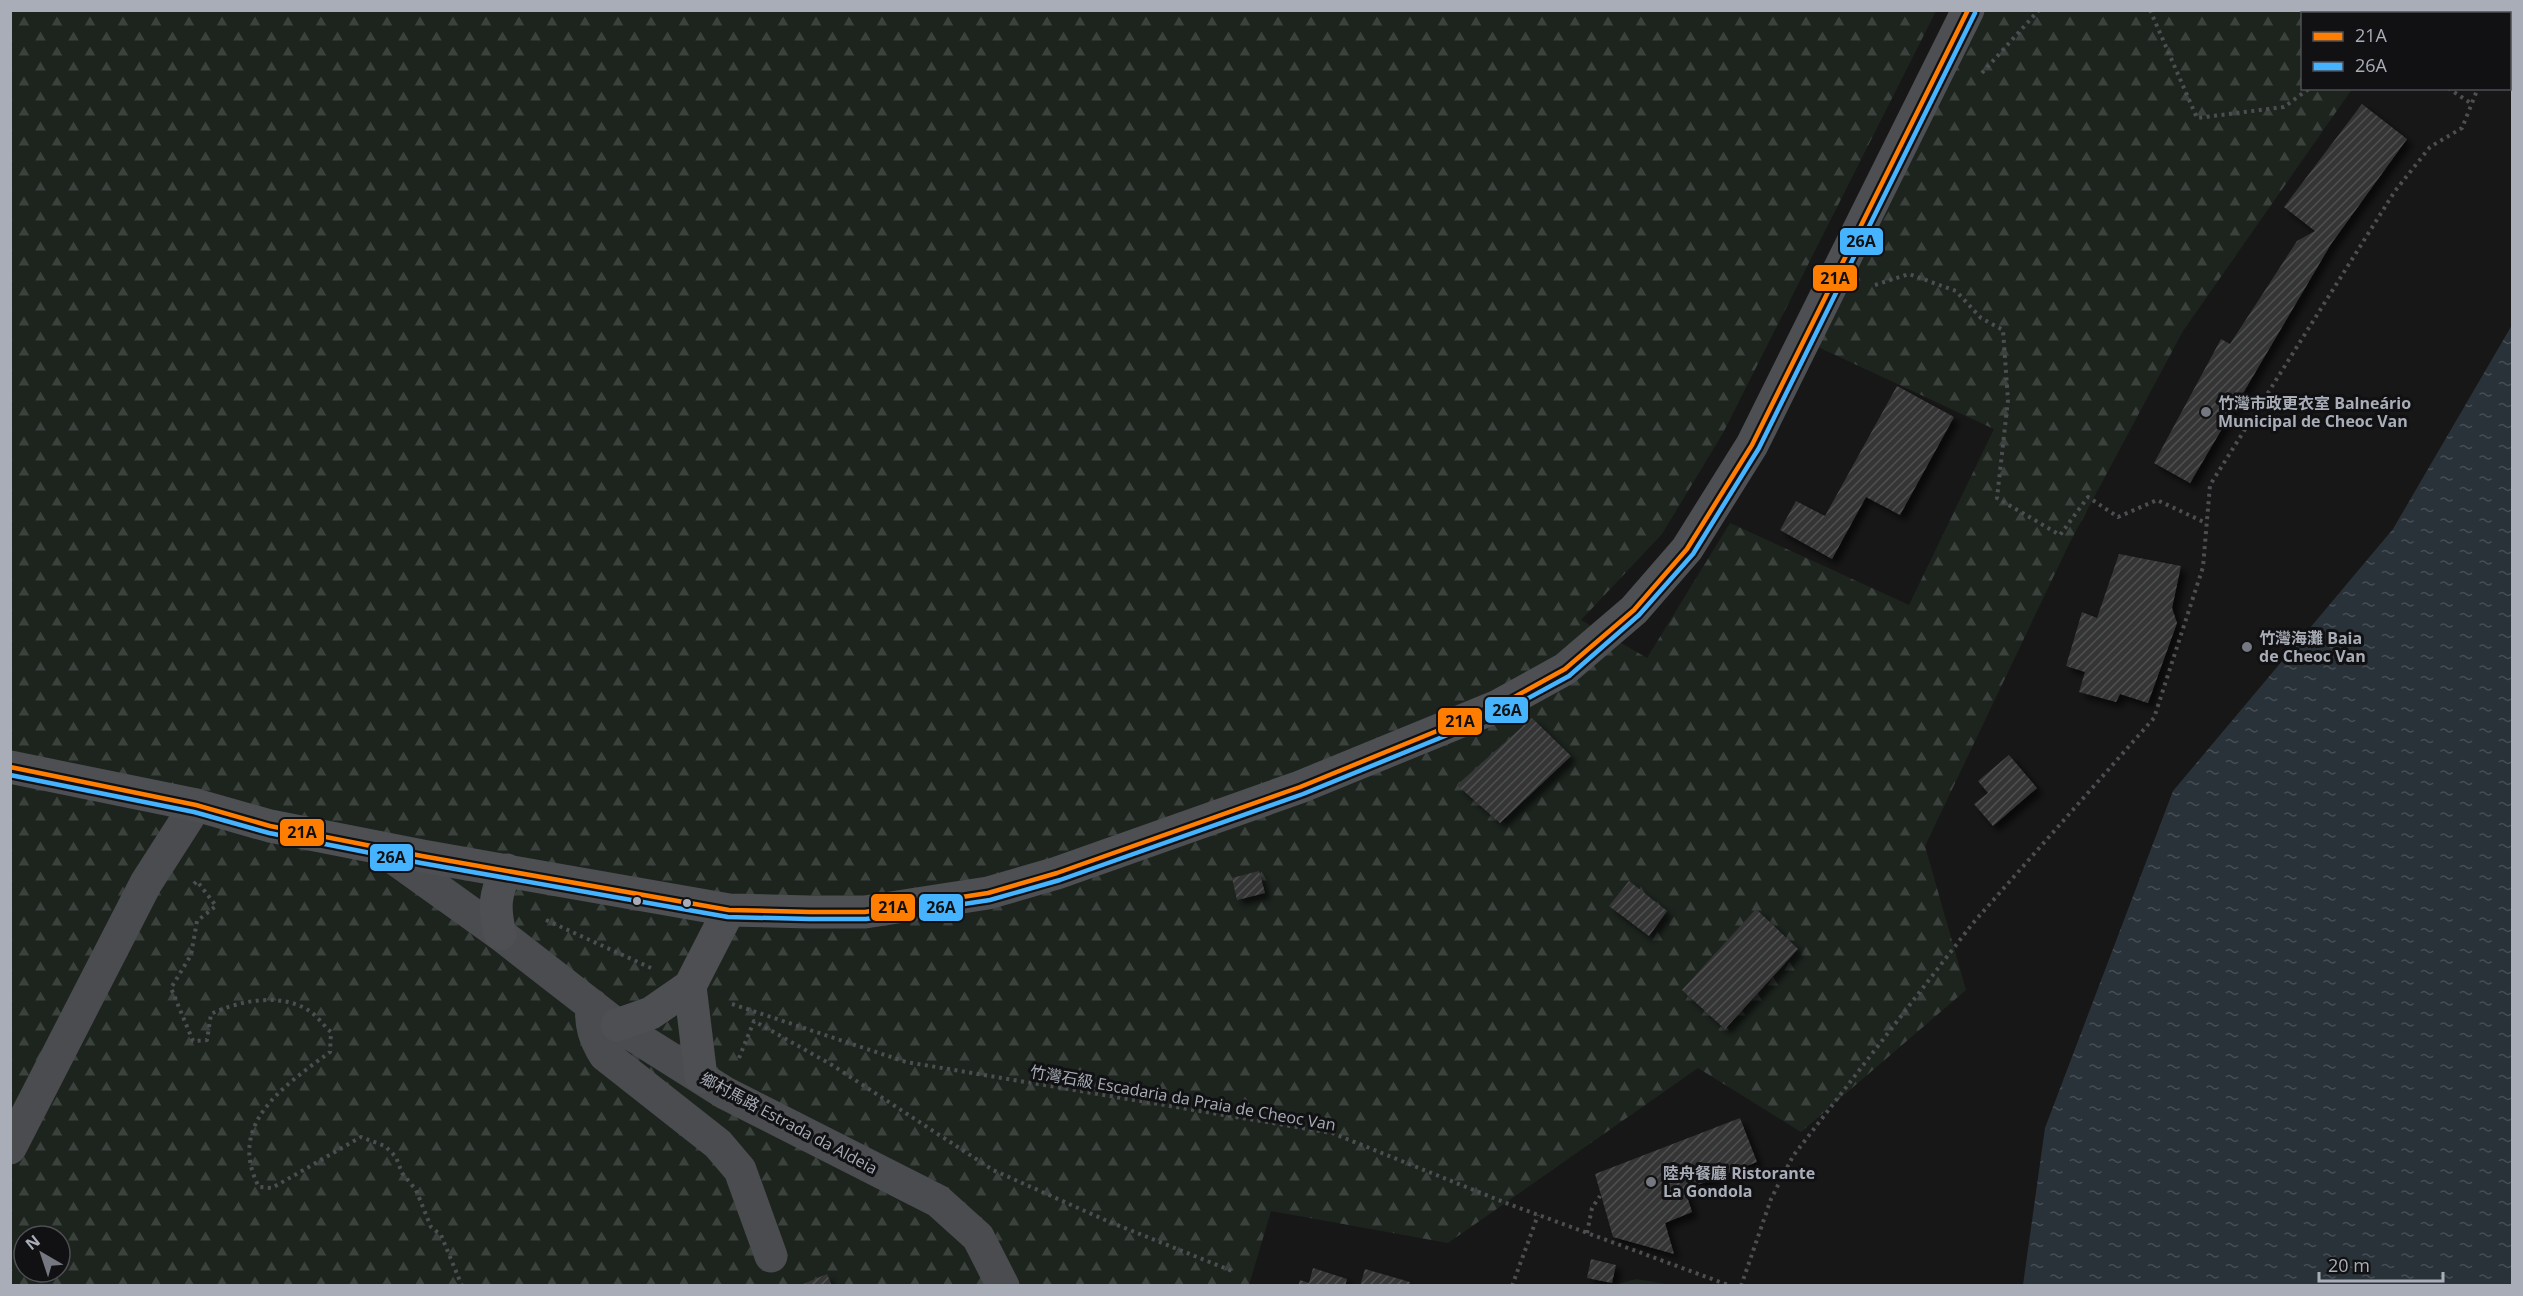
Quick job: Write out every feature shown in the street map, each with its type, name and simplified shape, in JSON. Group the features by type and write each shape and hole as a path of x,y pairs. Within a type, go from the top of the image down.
{"main road":[{"path":"10,767 196,806 270,826 380,848 729,910 865,912 988,893 1057,873 1300,787 1498,706 1565,669 1603,639 1634,610 1687,549 1752,445 1968,10"},
{"path":"507,870 497,888 494,907 510,941"},
{"path":"617,1026 651,1013 690,986 729,910"},
{"path":"690,986 701,1077"}],"street":[{"path":"10,1148 146,883 196,806"},
{"name":"鄉村馬路 Estrada da Aldeia","path":"380,848 510,941 617,1026 725,1093 938,1201 978,1237 1003,1286"},
{"path":"592,1005 590,1020 595,1039 605,1056 718,1144 740,1170 771,1257"}],"path":[{"path":"1942,63 1975,81 2039,10"},
{"path":"2150,10 2197,118 2284,107 2307,90"},
{"path":"2451,90 2472,104"},
{"path":"1741,1286 1771,1199 1793,1156 1973,924 2154,718 2204,567 2210,485 2395,191 2430,147 2463,128 2477,90"},
{"path":"1823,301 1910,274 1956,291 1981,318 2003,330 2008,400 1997,498 2060,536 2088,497 2118,517 2157,500 2206,523"},
{"path":"207,914 197,921 191,955 171,988 193,1041 207,1041 211,1014 235,1003 291,1001 312,1012 331,1032 330,1052 285,1085 250,1130 247,1154 251,1172 259,1187 272,1188 361,1137 385,1146 396,1157 402,1173 416,1190 431,1227 441,1235 462,1286"},
{"name":"竹灣石級 Escadaria da Praia de Cheoc Van","path":"510,941 547,919 741,1008 906,1062 1332,1133 1538,1215 1731,1286"},
{"path":"754,1021 832,1065 993,1170 1105,1220 1232,1271"},
{"path":"1587,1233 1592,1208 1600,1196"},
{"path":"1512,1286 1538,1215"}],"green space":[{"path":"2375,10 2376,12 2301,12 2301,90 2351,90 2183,331 2069,544 1925,846 1966,990 1801,1132 1698,1068 1448,1243 1271,1211 1249,1285 11,1286 10,11 1936,11 1723,433 1662,534 1581,620 1647,658 1730,523 1909,605 1994,429 1818,347 1982,11"},
{"path":"1636,1279 1672,1285 1614,1285"}],"water":[{"path":"2512,325 2512,1285 2023,1285 2045,1128 2173,791 2393,529"}],"building":[{"path":"2362,104 2407,139 2331,244 2190,483 2154,463 2221,339 2230,344 2297,241 2315,231 2284,207"},
{"path":"1897,386 1954,417 1900,515 1866,497 1832,559 1780,530 1796,501 1825,516"},
{"path":"2119,554 2181,566 2172,608 2177,623 2148,703 2120,694 2116,702 2079,692 2085,672 2066,666 2082,612 2097,618"},
{"path":"1532,718 1571,756 1500,823 1457,785"},
{"path":"2009,755 2037,788 1993,826 1974,804 1988,793 1978,781"},
{"path":"1259,871 1265,893 1237,900 1232,878"},
{"path":"1629,881 1667,911 1649,936 1609,906"},
{"path":"1756,909 1798,949 1725,1029 1682,990"},
{"name":"陸舟餐廳 Ristorante La Gondola","path":"1740,1118 1757,1162 1685,1190 1692,1212 1665,1223 1674,1254 1613,1237 1595,1174"},
{"path":"1591,1259 1616,1265 1612,1283 1587,1278"},
{"path":"1313,1268 1347,1279 1345,1286 1298,1286 1300,1280 1309,1283"},
{"path":"1365,1269 1410,1282 1409,1286 1360,1286"},
{"path":"827,1274 832,1286 799,1286 808,1282"}],"transit line":[{"name":"21A","path":"10,767 196,805 270,826 422,856 729,910 810,912 865,912 988,893 1057,873 1300,787 1498,706 1565,669 1634,610 1687,549 1752,445 1968,10"},
{"name":"26A","path":"10,775 194,812 269,833 421,863 728,917 810,919 866,919 990,900 1060,880 1303,794 1501,713 1569,676 1639,615 1693,554 1759,448 1975,13"}],"place":[{"name":"竹灣市政更衣室 Balneário Municipal de Cheoc Van","path":"2206,412"},
{"name":"竹灣海灘 Baia de Cheoc Van","path":"2247,647"},
{"name":"陸舟餐廳 Ristorante La Gondola","path":"1651,1182"}]}
